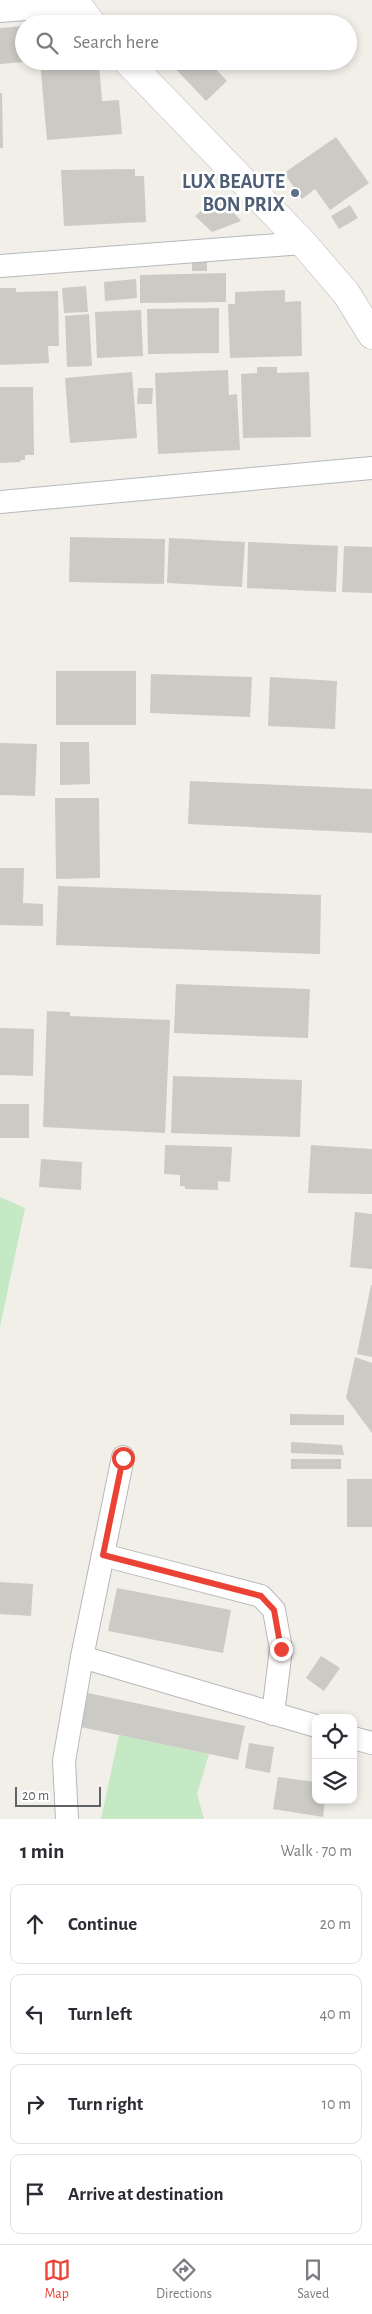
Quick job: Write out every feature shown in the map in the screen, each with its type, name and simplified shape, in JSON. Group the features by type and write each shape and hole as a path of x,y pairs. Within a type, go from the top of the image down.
{"street":[{"path":"0,12 81,9"},
{"path":"136,70 303,243 346,293 372,335"},
{"path":"0,266 303,243"},
{"path":"0,502 372,468"},
{"path":"67,1819 64,1761 82,1656 123,1458"},
{"path":"103,1555 261,1596 274,1610 281,1649 273,1714"},
{"path":"82,1656 312,1725"},
{"path":"357,1739 372,1743"}],"green space":[{"path":"0,1197 25,1208 0,1327"},
{"path":"119,1735 209,1754 197,1794 204,1819 101,1819"}],"building":[{"path":"15,27 15,63 0,64 0,28"},
{"path":"41,70 99,70 102,101 119,100 122,134 47,140"},
{"path":"177,70 217,70 227,81 206,101"},
{"path":"0,93 2,93 3,148 0,148"},
{"path":"336,137 369,183 330,210 315,189 302,199 284,173"},
{"path":"135,169 135,176 144,176 146,222 64,226 61,170"},
{"path":"219,196 241,221 212,232 195,216"},
{"path":"350,205 358,218 339,229 331,216"},
{"path":"192,256 207,256 207,271 192,271"},
{"path":"226,273 226,302 140,303 140,275"},
{"path":"136,279 137,298 105,301 104,282"},
{"path":"86,286 88,312 64,313 62,288"},
{"path":"0,288 16,288 16,292 58,291 59,346 48,346 49,363 0,365"},
{"path":"285,290 285,302 301,301 302,356 230,358 228,304 235,304 235,292"},
{"path":"219,308 219,353 148,354 147,309"},
{"path":"141,310 143,356 97,358 95,312"},
{"path":"89,314 92,366 67,367 65,316"},
{"path":"257,367 277,367 277,373 309,372 311,437 243,438 241,374 257,373"},
{"path":"228,370 229,395 237,394 240,450 158,454 155,373"},
{"path":"132,372 137,438 70,443 65,378"},
{"path":"0,387 33,387 34,455 25,455 25,460 20,460 21,462 0,463"},
{"path":"138,388 153,388 152,404 137,404"},
{"path":"70,537 165,539 164,584 69,582"},
{"path":"169,538 245,542 242,587 167,583"},
{"path":"248,542 338,546 336,592 247,588"},
{"path":"344,546 372,547 372,593 342,592"},
{"path":"56,671 136,671 136,725 56,725"},
{"path":"151,674 252,677 250,717 150,713"},
{"path":"270,677 337,681 335,729 268,726"},
{"path":"60,742 89,742 90,784 60,785"},
{"path":"0,743 37,744 35,796 0,795"},
{"path":"190,781 372,789 372,833 188,824"},
{"path":"55,798 99,798 100,878 56,879"},
{"path":"0,868 24,868 23,903 43,904 43,926 0,925"},
{"path":"58,886 321,895 320,954 56,945"},
{"path":"176,984 310,989 308,1038 174,1033"},
{"path":"47,1011 70,1012 70,1016 170,1020 165,1133 43,1127"},
{"path":"0,1028 34,1029 33,1076 0,1075"},
{"path":"173,1076 302,1080 300,1137 171,1133"},
{"path":"0,1104 29,1104 29,1138 0,1138"},
{"path":"165,1145 232,1147 230,1182 218,1181 218,1190 185,1189 185,1186 180,1186 180,1175 164,1174"},
{"path":"311,1145 372,1149 372,1194 308,1193"},
{"path":"41,1159 82,1162 81,1190 39,1187"},
{"path":"355,1212 372,1214 372,1269 350,1267"},
{"path":"372,1285 372,1357 357,1354"},
{"path":"355,1357 372,1363 372,1433 346,1398"},
{"path":"290,1414 344,1415 344,1425 290,1425"},
{"path":"291,1442 342,1445 344,1455 291,1453"},
{"path":"291,1459 341,1459 341,1469 291,1469"},
{"path":"347,1479 372,1479 372,1527 347,1527"},
{"path":"0,1582 33,1584 31,1616 0,1614"},
{"path":"117,1588 231,1610 223,1653 108,1631"},
{"path":"321,1656 340,1668 324,1691 306,1678"},
{"path":"83,1692 245,1726 238,1760 76,1726"},
{"path":"249,1743 274,1747 270,1773 245,1768"},
{"path":"278,1777 312,1781 312,1804 325,1804 323,1817 273,1809"}],"place":[{"name":"LUX BEAUTE BON PRIX","path":"295,193"}],"route":[{"path":"123,1458 103,1555 261,1596 274,1610 281,1649"}]}
